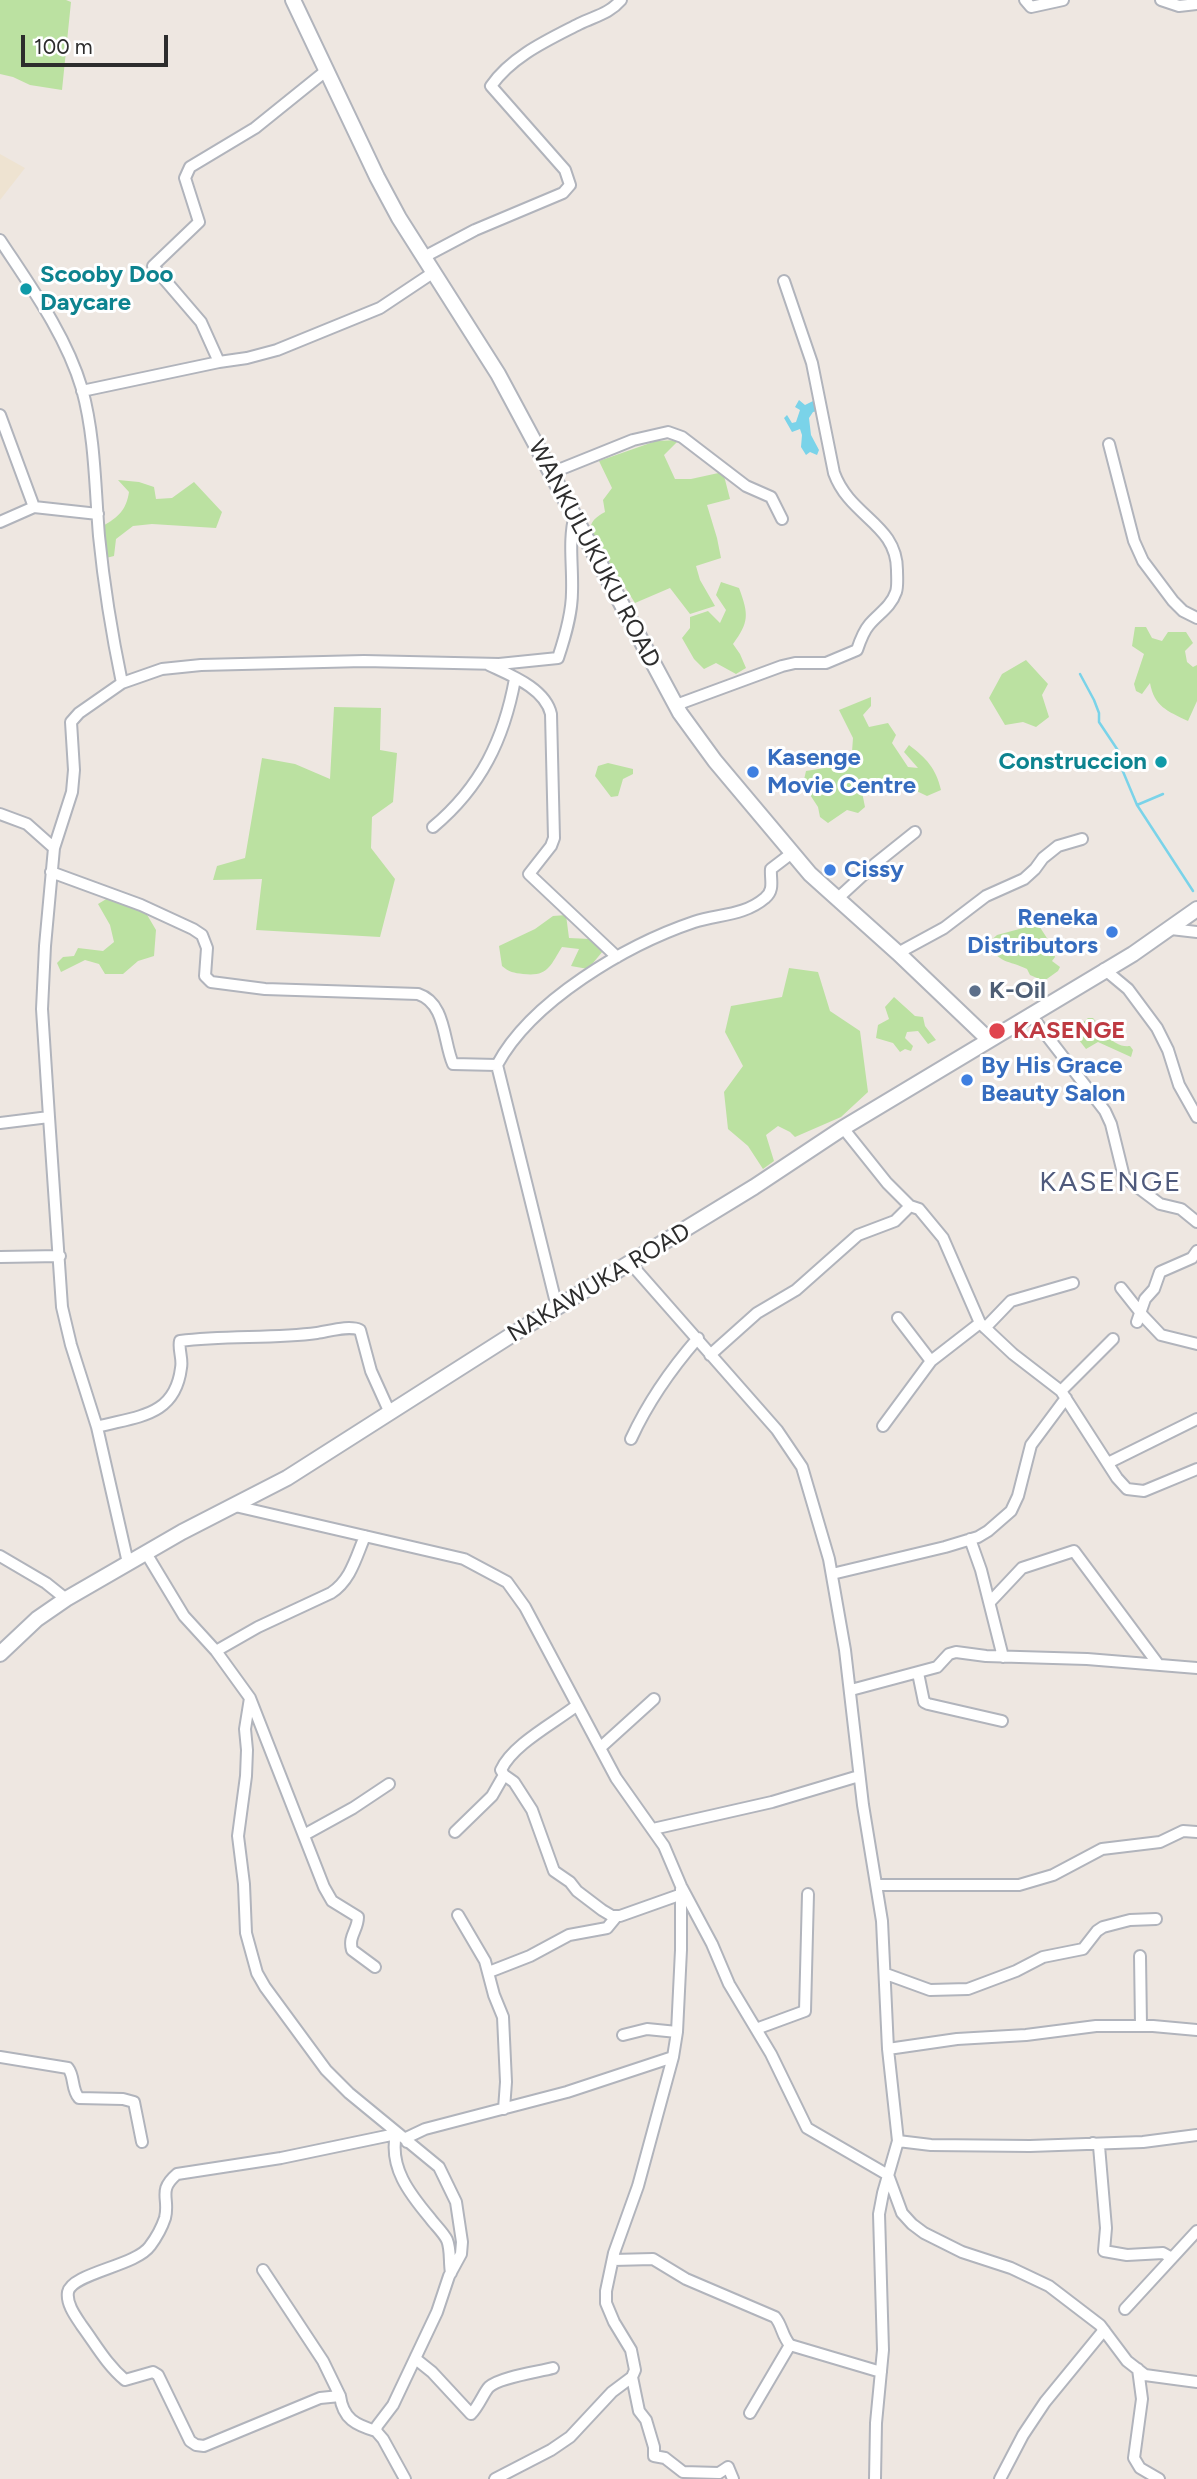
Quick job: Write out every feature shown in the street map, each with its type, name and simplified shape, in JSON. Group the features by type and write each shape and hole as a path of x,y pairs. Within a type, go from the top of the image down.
{"main road":[{"name":"WANKULUKUKU ROAD","path":"293,0 377,177 498,374 676,705 715,761 810,874 988,1039"},
{"name":"NAKAWUKA ROAD","path":"0,1654 37,1619 66,1599 287,1478 557,1307 754,1187 843,1128 1171,929 1197,909"}],"street":[{"path":"424,257 475,230 563,193 570,185 565,170 491,86 512,62 581,24 610,12 621,0"},
{"path":"1025,0 1031,7 1063,0"},
{"path":"1161,0 1178,6 1197,4"},
{"path":"219,362 201,323 153,266 199,222 187,185 186,172 255,128 327,71"},
{"path":"0,240 58,334 82,391 93,456 113,638 122,683"},
{"path":"82,391 277,351 380,307 435,272"},
{"path":"676,705 782,666 794,663 827,663 858,650 867,627 883,612 896,591 897,553 891,541 848,500 834,473 813,363 784,281"},
{"path":"0,415 34,507"},
{"path":"551,473 633,440 668,432 681,437 746,486 771,497 782,519"},
{"path":"1110,444 1133,541 1143,561 1172,601 1197,618"},
{"path":"0,522 34,507 98,514"},
{"path":"128,1563 97,1427 62,1307 49,1117 42,1009 54,848 72,792 74,770 71,722 79,713 122,683 162,669 201,665 364,660 487,664 558,658 564,642 572,596 570,545 575,514"},
{"path":"487,664 541,696 549,706 551,714 554,838 529,874 617,957"},
{"path":"433,827 461,801 497,747 506,723 515,679"},
{"path":"0,814 27,824 54,848"},
{"path":"837,899 915,832"},
{"path":"898,953 944,928 986,896 1024,879 1040,860 1058,846 1082,839"},
{"path":"557,1307 497,1065 528,1022 591,973 617,957 691,923 732,915 764,899 771,891 771,869 792,853"},
{"path":"51,872 141,905 202,935 206,948 205,976 211,982 265,989 418,994 427,997 439,1015 453,1064 497,1065"},
{"path":"1171,929 1197,932"},
{"path":"1104,969 1128,989 1157,1028 1168,1050 1179,1085 1197,1117"},
{"path":"1030,1014 1105,1111 1111,1124 1124,1177 1160,1204 1181,1209 1197,1222"},
{"path":"0,1124 49,1117"},
{"path":"843,1128 861,1154 910,1206 919,1209 943,1238 972,1308 983,1325 1013,1354 1063,1394 1117,1478 1127,1489 1144,1491 1197,1469"},
{"path":"710,1356 757,1313 796,1290 858,1235 895,1221 910,1206"},
{"path":"1137,1322 1144,1299 1154,1289 1160,1272 1192,1258 1197,1251"},
{"path":"0,1257 60,1256"},
{"path":"631,1264 777,1430 802,1467 832,1574 851,1690 859,1776 882,1921 888,2049 898,2141 880,2214 884,2313 874,2479"},
{"path":"883,1426 931,1361 1012,1301 1073,1283"},
{"path":"1121,1288 1161,1335 1197,1344"},
{"path":"898,1318 931,1361"},
{"path":"97,1427 156,1410 170,1401 182,1366 178,1344 180,1341 219,1336 303,1335 352,1328 360,1330 372,1371 390,1413"},
{"path":"631,1439 648,1406 698,1338"},
{"path":"832,1574 970,1539 988,1531 1011,1511 1031,1445 1063,1394 1113,1339"},
{"path":"1108,1463 1197,1419"},
{"path":"235,1506 464,1559 508,1582 525,1607 616,1778 664,1846 681,1890 712,1944 739,2005 771,2054 807,2128 888,2175 902,2213 912,2224 962,2252 1012,2268 1036,2279 1066,2298 1104,2330 1127,2361 1145,2375 1197,2382"},
{"path":"216,1651 342,1586 350,1574 365,1536"},
{"path":"970,1539 990,1602 1003,1657"},
{"path":"990,1602 1022,1567 1074,1551 1158,1664"},
{"path":"146,1553 184,1616 216,1651 250,1698 324,1887 332,1901 358,1917 358,1925 350,1940 352,1950 375,1967"},
{"path":"0,1556 46,1583 66,1599"},
{"path":"851,1690 937,1667 949,1654 956,1652 1197,1668"},
{"path":"918,1673 924,1702 1002,1721"},
{"path":"250,1698 245,1729 246,1776 238,1836 246,1933 250,1951 265,1987 326,2070 359,2102 439,2166 453,2192 462,2242 461,2254 437,2312 393,2405 376,2431"},
{"path":"601,1747 654,1699"},
{"path":"576,1706 505,1760 501,1770 514,1782 532,1810 554,1871 570,1882 577,1891 616,1917"},
{"path":"455,1832 492,1797 504,1775"},
{"path":"653,1829 772,1802 859,1776"},
{"path":"304,1835 389,1784"},
{"path":"877,1885 1019,1885 1053,1875 1102,1849 1160,1842 1183,1831 1197,1832"},
{"path":"489,1972 530,1956 569,1935 607,1928 616,1917 681,1890"},
{"path":"681,1890 677,2032 673,2057 638,2186 613,2260 606,2291 607,2303 635,2362 632,2377 639,2411 646,2420 654,2447 652,2455 665,2458 682,2472 719,2473 728,2467 733,2479"},
{"path":"756,2029 805,2011 808,1894"},
{"path":"458,1915 473,1938 489,1972 503,2017 506,2082 504,2109"},
{"path":"886,1974 930,1990 968,1989 1016,1971 1043,1957 1083,1949 1103,1927 1130,1920 1157,1919"},
{"path":"1140,1956 1141,2025"},
{"path":"888,2049 957,2039 1026,2035 1096,2026 1141,2025 1197,2030"},
{"path":"623,2035 647,2029 677,2032"},
{"path":"0,2057 68,2068 72,2073 74,2091 79,2098 123,2099 134,2102 142,2141"},
{"path":"407,2142 407,2137 425,2129 567,2092 673,2057"},
{"path":"397,2134 393,2149 398,2168 410,2192 446,2237 450,2249 451,2273"},
{"path":"340,2396 320,2398 204,2446 196,2445 190,2441 158,2375 153,2372 125,2380 114,2371 74,2314 67,2294 69,2288 79,2280 131,2261 146,2251 165,2216 164,2198 168,2182 177,2174 281,2158 397,2134"},
{"path":"898,2141 963,2146 1143,2142 1197,2135"},
{"path":"1093,2143 1099,2146 1106,2228 1104,2251 1127,2255 1163,2253 1172,2258"},
{"path":"1125,2309 1197,2231"},
{"path":"613,2260 653,2259 685,2280 765,2312 780,2323 783,2337 790,2345 881,2372"},
{"path":"263,2270 323,2361 340,2396 342,2409 357,2426 376,2431 405,2479"},
{"path":"1000,2479 1023,2435 1045,2402 1104,2330"},
{"path":"750,2413 790,2345"},
{"path":"416,2356 471,2414 480,2405 489,2387 508,2379 553,2368"},
{"path":"1138,2369 1142,2399 1134,2458 1140,2468 1159,2479"},
{"path":"495,2479 561,2444 578,2431 612,2392 632,2377"}],"shaded area":[{"path":"0,154 25,168 0,200"}],"green space":[{"path":"0,0 71,2 62,90 30,85 0,74"},
{"path":"679,440 664,455 675,479 691,479 723,472 730,499 707,505 721,558 696,566 700,580 715,606 690,614 670,588 635,603 590,532 594,520 605,512 603,500 612,488 599,461 656,441"},
{"path":"118,480 154,487 156,499 172,498 194,482 222,512 216,528 152,524 133,526 116,539 114,556 106,558 103,526 120,513 129,492"},
{"path":"721,582 739,588 745,605 745,624 733,644 746,668 736,674 716,663 704,669 694,659 682,638 690,628 690,617 708,611 720,623 726,610 716,595"},
{"path":"1135,627 1146,627 1152,638 1162,641 1168,632 1186,632 1193,643 1185,651 1187,662 1193,667 1197,665 1197,701 1188,721 1158,702 1150,683 1142,694 1136,691 1134,684 1144,654 1132,646"},
{"path":"1026,660 1048,684 1042,695 1049,717 1036,727 1023,722 1005,725 989,698 1002,674"},
{"path":"871,697 871,706 863,715 869,727 888,723 896,735 892,743 908,767 918,768 904,752 909,745 930,764 941,790 927,796 904,785 882,786 873,780 861,787 865,807 858,813 847,810 828,823 820,817 818,807 803,784 806,771 837,766 852,752 853,738 839,710"},
{"path":"334,707 381,708 380,750 397,753 393,802 372,817 371,848 395,879 380,937 256,930 262,879 213,880 217,866 245,858 262,758 295,764 330,779"},
{"path":"608,763 633,769 633,774 623,779 618,796 611,797 595,776 598,766"},
{"path":"108,898 146,913 156,930 154,956 138,961 123,974 105,974 99,964 85,960 61,972 57,963 63,957 74,956 78,948 103,951 114,942 110,925 98,904"},
{"path":"566,915 569,938 590,939 603,951 588,969 571,966 579,949 562,947 547,969 538,974 514,973 502,966 499,946 535,929 553,916"},
{"path":"1038,924 1052,948 1055,957 1052,961 1060,967 1044,981 1030,975 1027,969 1000,958 989,942 997,935"},
{"path":"789,968 818,972 830,1011 860,1031 868,1092 841,1117 795,1137 778,1126 766,1135 774,1161 763,1169 748,1146 728,1129 724,1092 743,1066 725,1032 731,1006 782,997"},
{"path":"894,997 915,1016 923,1017 925,1026 936,1040 928,1044 918,1031 907,1032 905,1038 913,1046 911,1051 905,1049 900,1052 893,1043 876,1038 878,1025 889,1019 885,1007"},
{"path":"1088,1018 1093,1018 1113,1041 1130,1046 1133,1050 1131,1057 1098,1042 1086,1049 1075,1035"}],"water":[{"path":"799,400 805,405 815,400 822,410 813,412 809,418 811,435 819,450 817,455 810,452 806,455 801,447 800,429 792,432 784,418 787,415 792,423 796,422 800,410 795,407"}],"waterway":[{"path":"1080,674 1094,700 1099,722 1119,752 1119,762 1137,805 1193,891"},
{"path":"1137,805 1163,794"}],"place":[{"name":"Scooby Doo Daycare","path":"26,289"},
{"name":"Construccion","path":"1161,762"},
{"name":"Kasenge Movie Centre","path":"753,772"},
{"name":"Cissy","path":"830,870"},
{"name":"Reneka Distributors","path":"1112,932"},
{"name":"K-Oil","path":"975,991"},
{"name":"KASENGE","path":"997,1031"},
{"name":"By His Grace Beauty Salon","path":"967,1080"}],"district":[{"name":"KASENGE","path":"1111,1183"}]}
